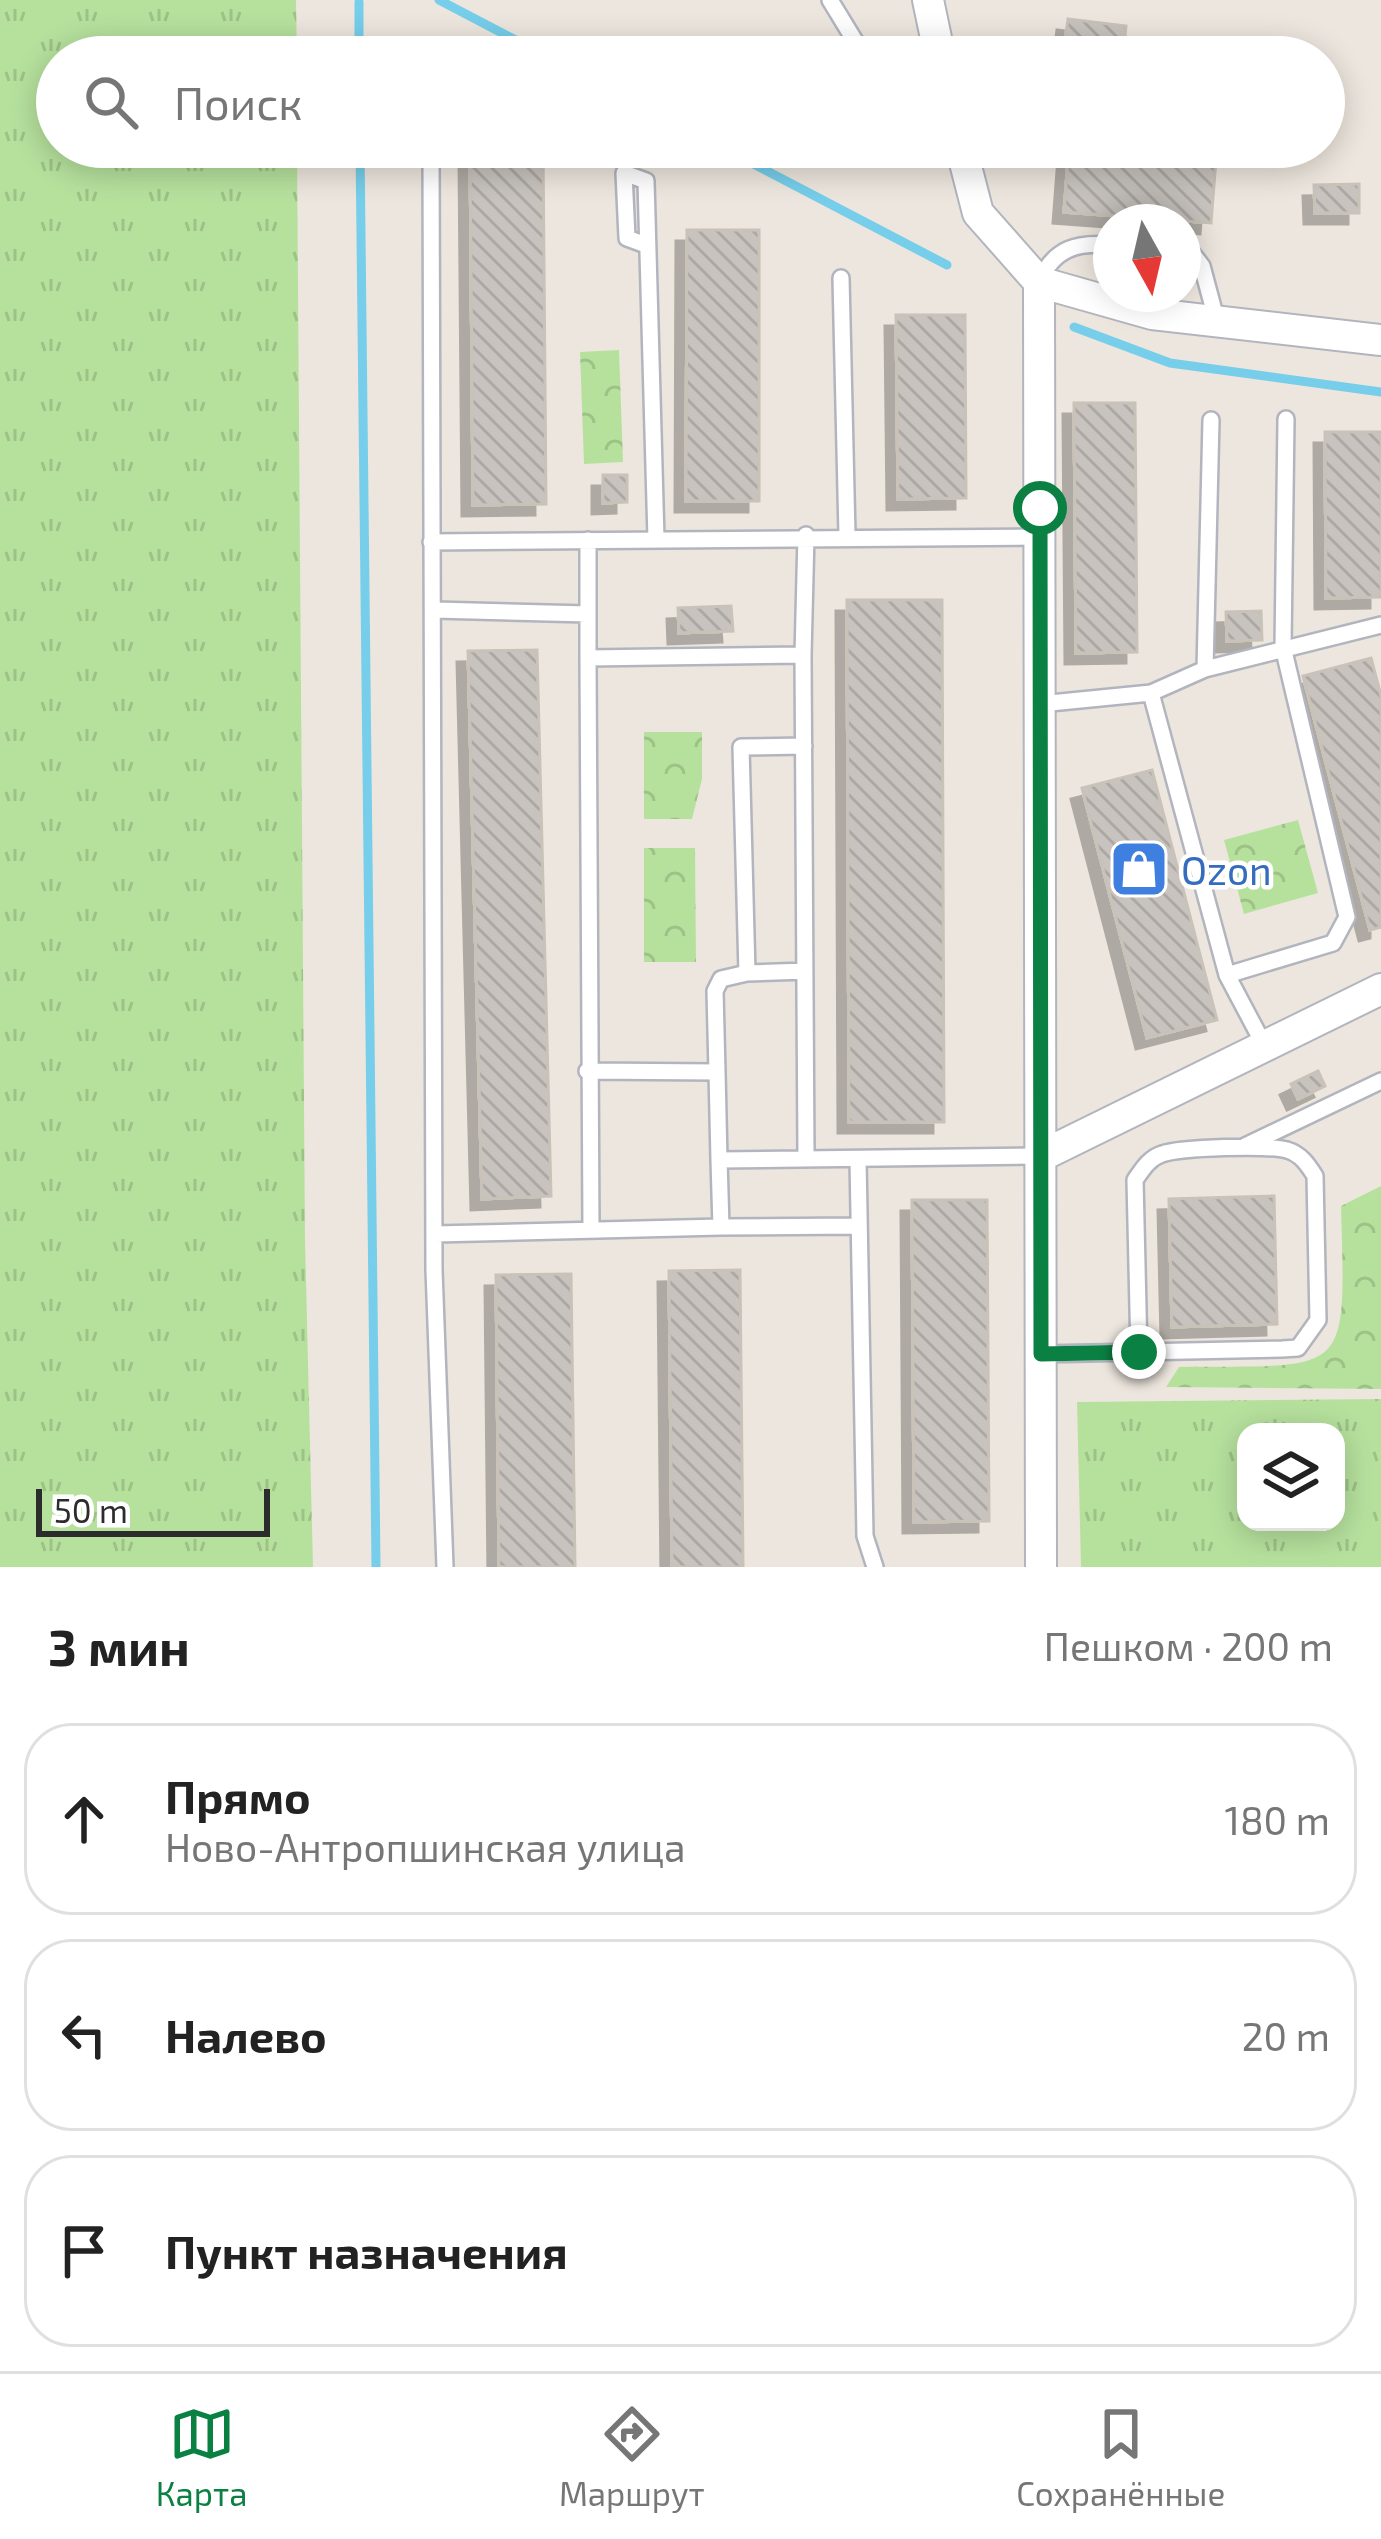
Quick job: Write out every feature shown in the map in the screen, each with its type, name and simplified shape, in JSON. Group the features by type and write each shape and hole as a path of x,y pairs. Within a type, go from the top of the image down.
{"street":[{"path":"928,0 936,36"},
{"path":"967,168 978,213 1038,295 1041,1567"},
{"path":"1038,295 1152,314 1381,340"},
{"path":"1041,1156 1381,988"}],"lane":[{"path":"830,0 852,36"},
{"path":"431,168 435,1234 446,1567"},
{"path":"1038,295 1065,249 1093,244"},
{"path":"646,245 656,539"},
{"path":"1201,265 1217,322"},
{"path":"841,278 847,535"},
{"path":"1227,974 1334,943 1346,917 1283,647 1286,419"},
{"path":"1205,669 1211,420"},
{"path":"431,542 806,535 1042,537"},
{"path":"806,535 806,1158"},
{"path":"588,539 591,1230"},
{"path":"435,610 588,614"},
{"path":"1040,704 1151,693 1205,669 1381,625"},
{"path":"588,658 803,656"},
{"path":"1151,693 1227,974 1263,1043"},
{"path":"746,973 741,747 803,746"},
{"path":"721,1227 715,991 721,980 746,973 805,971"},
{"path":"587,1071 716,1072"},
{"path":"1237,1150 1381,1081"},
{"path":"1041,1354 1139,1352 1298,1348 1310,1338 1318,1320 1315,1176 1304,1160 1287,1150 1161,1154 1135,1180 1139,1352"},
{"path":"719,1160 1041,1156"},
{"path":"858,1159 865,1536 875,1567"},
{"path":"435,1234 858,1226"}],"green space":[{"path":"0,0 296,0 297,36 36,36 36,168 297,168 305,1239 313,1567 0,1567"},
{"path":"619,350 623,462 584,464 580,352"},
{"path":"644,732 702,732 702,779 692,819 644,819"},
{"path":"1298,820 1318,893 1244,914 1224,840"},
{"path":"644,848 695,848 696,962 644,962"},
{"path":"1381,1186 1381,1389 1166,1387 1179,1367 1277,1365 1306,1361 1326,1351 1337,1333 1342,1304 1341,1206"},
{"path":"1381,1399 1381,1567 1081,1567 1077,1402"}],"building":[{"path":"1068,19 1126,26 1125,36 1066,36"},
{"path":"470,168 543,168 546,504 473,505"},
{"path":"1067,168 1215,168 1211,223 1201,222 1201,204 1093,204 1093,214 1064,212"},
{"path":"1359,184 1359,213 1315,213 1314,185"},
{"path":"687,230 759,230 759,501 686,501"},
{"path":"896,315 965,315 966,498 898,499"},
{"path":"1074,403 1135,403 1137,652 1076,653"},
{"path":"1325,432 1381,432 1381,597 1326,598"},
{"path":"603,475 627,475 627,502 603,503"},
{"path":"847,600 942,600 944,1122 849,1122"},
{"path":"731,606 733,631 679,633 678,608"},
{"path":"1261,611 1262,640 1227,641 1226,612"},
{"path":"537,650 551,1196 482,1199 468,651"},
{"path":"1371,658 1381,696 1381,927 1370,930 1303,676"},
{"path":"1152,770 1217,1020 1147,1038 1082,788"},
{"path":"1318,1071 1325,1086 1298,1099 1291,1084"},
{"path":"1274,1196 1277,1324 1172,1327 1169,1199"},
{"path":"912,1200 987,1200 989,1521 914,1522"},
{"path":"740,1270 743,1567 672,1567 669,1271"},
{"path":"571,1274 575,1567 499,1567 496,1275"}],"waterway":[{"path":"439,0 508,36"},
{"path":"359,2 359,36"},
{"path":"360,168 376,1567"},
{"path":"761,168 947,265"},
{"path":"1074,327 1170,363 1381,392"}],"place":[{"name":"Ozon","path":"1139,869"}],"route":[{"path":"1040,508 1041,1354 1139,1352"}]}
